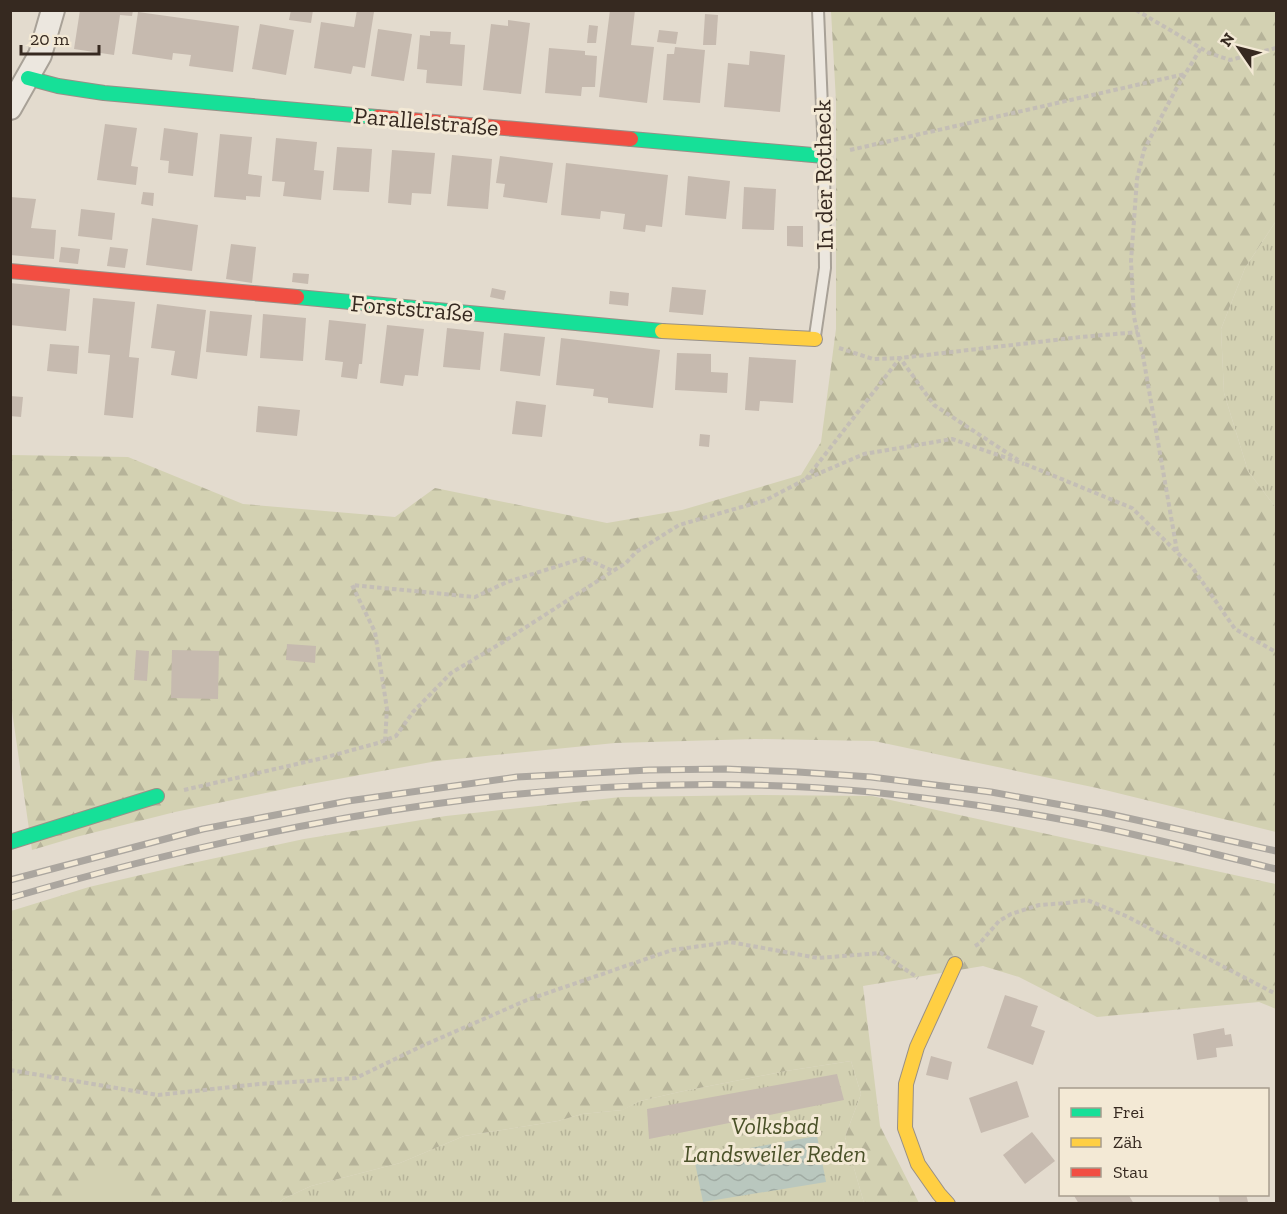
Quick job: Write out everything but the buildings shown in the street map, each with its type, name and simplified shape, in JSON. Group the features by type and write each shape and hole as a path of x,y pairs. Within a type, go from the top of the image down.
{"street":[{"path":"10,108 40,55 53,10"},
{"name":"Parallelstraße","path":"28,78 58,86 104,93 824,156"},
{"name":"Forststraße","path":"10,271 683,333 814,339"},
{"path":"10,842 157,796"},
{"path":"948,1203 918,1164 905,1128 906,1084 917,1047 956,964"}],"lane":[{"name":"In der Rotheck","path":"814,339 825,268 824,156 818,10"}],"path":[{"path":"1136,10 1209,53 1230,60 1276,48"},
{"path":"1177,552 1134,317 1131,261 1137,179 1144,150 1201,48"},
{"path":"824,156 1185,74"},
{"path":"814,339 873,359 1138,332"},
{"path":"900,358 934,405 1024,464"},
{"path":"806,479 900,358"},
{"path":"157,796 323,758 386,741 396,736 413,712 451,673 626,563 636,552 679,525 766,500 806,479 864,454 952,439 1024,464 1132,507 1192,567 1235,629 1276,652"},
{"path":"386,741 387,709 375,632 352,585 476,597 507,582 584,558 613,571"},
{"path":"956,964 965,953 980,943 999,921 1011,914 1039,905 1087,900 1126,916 1276,994"},
{"path":"10,1071 158,1095 259,1084 356,1078 527,1000 672,950 730,942 818,958 881,953 940,994"}],"green space":[{"path":"831,11 1276,11 1276,221 1245,268 1221,329 1224,393 1248,471 1276,508 1276,832 1097,788 874,741 756,739 615,743 437,761 294,787 175,812 32,850 11,704 11,455 128,457 243,504 395,517 435,488 607,523 682,510 801,475 821,442 836,329 836,101"},
{"path":"1276,221 1276,508 1248,471 1224,393 1221,329 1245,268"},
{"path":"872,796 1276,884 1276,1009 1259,1002 1097,1017 1019,977 983,966 863,986 880,1126 919,1203 864,1203 845,1137 861,1094 851,1061 679,1092 640,1101 623,1110 582,1114 558,1121 464,1136 400,1163 311,1186 279,1203 11,1204 11,911 89,887 188,864 304,839 446,816 621,797"},
{"name":"Volksbad Landsweiler Reden","path":"851,1061 861,1094 845,1137 864,1203 279,1204 283,1199 311,1186 400,1163 464,1136 558,1121 582,1114 622,1110 640,1101 679,1092"},
{"path":"103,1160 153,1203 66,1203"}],"water":[{"path":"817,1136 826,1182 703,1202 694,1158"}],"railway":[{"path":"10,880 203,829 348,801 517,777 649,770 725,769 798,772 871,777 991,792 1105,813 1276,851"},
{"path":"10,898 222,843 328,821 436,804 544,792 653,785 762,785 871,792 948,801 1100,827 1276,869"}],"traffic: fast":[{"path":"28,78 58,86 104,93 377,117"},
{"path":"631,139 824,156"},
{"path":"297,297 662,331"},
{"path":"10,842 157,796"}],"traffic: slow":[{"path":"662,331 815,339"},
{"path":"948,1204 918,1164 905,1128 906,1084 917,1047 955,964"}],"traffic: jam":[{"path":"377,117 631,139"},
{"path":"10,271 297,297"}]}
